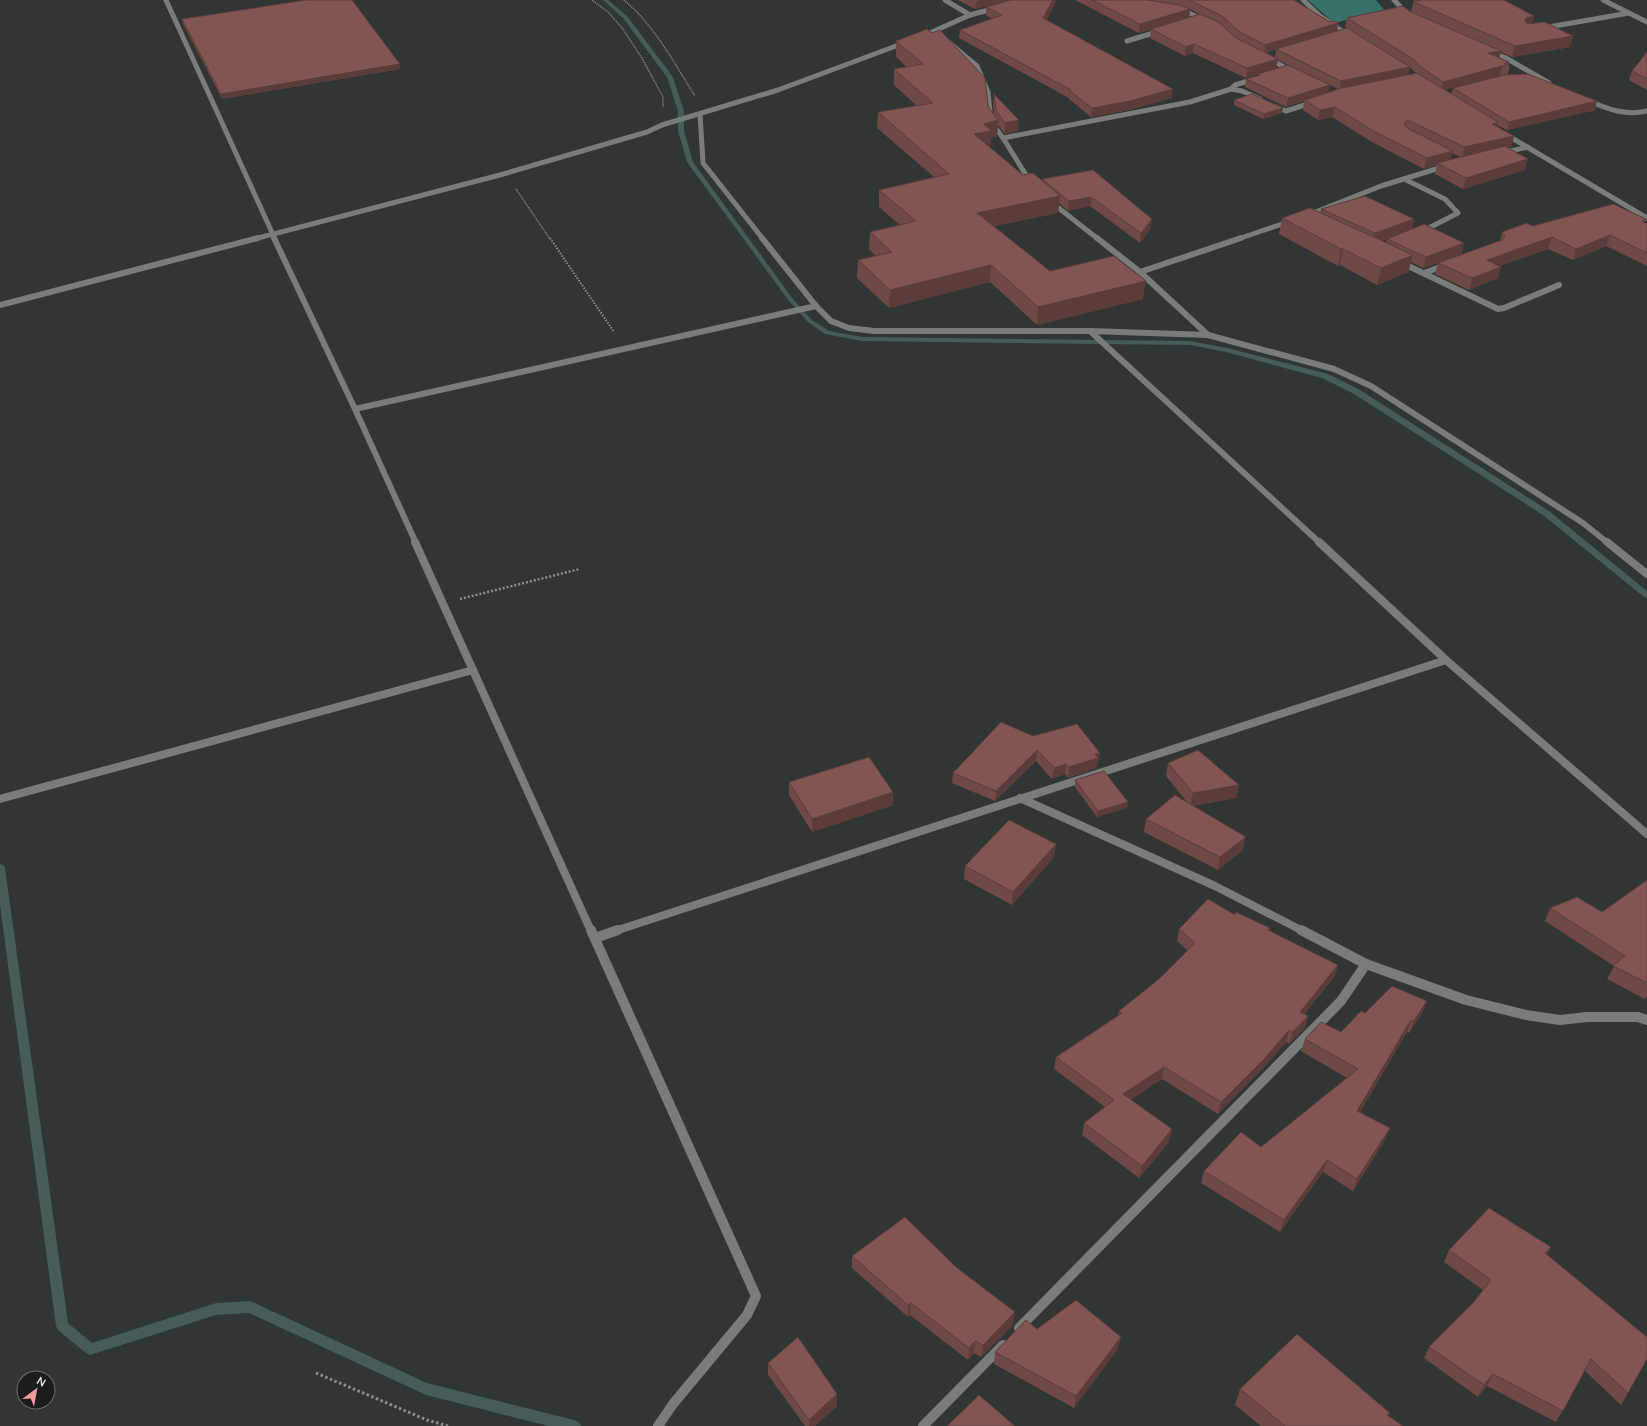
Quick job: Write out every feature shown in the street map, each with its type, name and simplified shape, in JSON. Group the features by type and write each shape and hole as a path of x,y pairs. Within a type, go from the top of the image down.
{"street":[{"path":"166,0 273,235 355,408 756,1296 747,1315 660,1422"},
{"path":"945,0 970,15"},
{"path":"1303,0 1320,16 1351,37"},
{"path":"1394,0 1409,16 1415,18"},
{"path":"1603,0 1647,22"},
{"path":"916,38 970,15 1001,6"},
{"path":"1172,7 1201,18 1207,22"},
{"path":"1541,28 1629,13"},
{"path":"1194,21 1201,18"},
{"path":"1127,41 1164,30"},
{"path":"930,33 937,36"},
{"path":"1337,35 1344,33"},
{"path":"944,39 950,42 977,66 988,92 991,122 1003,138 1033,186"},
{"path":"0,305 506,174 647,132 662,125 778,90 909,41"},
{"path":"1486,50 1506,58 1553,85"},
{"path":"1272,55 1265,57 1300,75"},
{"path":"1280,71 1287,69"},
{"path":"1003,138 1183,104 1231,89 1235,85 1261,78"},
{"path":"1531,79 1539,78"},
{"path":"1231,89 1242,91 1262,101"},
{"path":"1582,98 1597,105 1631,114 1647,111"},
{"path":"1269,104 1286,111 1317,101"},
{"path":"698,115 703,163 813,306 831,321 848,328 868,330 1090,331 1208,335 1334,369 1371,386 1583,523 1647,574"},
{"path":"1503,132 1647,218"},
{"path":"1497,154 1528,147"},
{"path":"1308,220 1301,217 1404,179 1454,164"},
{"path":"1404,179 1445,198 1458,213 1417,233"},
{"path":"1048,200 1140,272 1208,335"},
{"path":"1140,272 1294,220"},
{"path":"1392,258 1498,309 1504,308 1559,285"},
{"path":"1424,273 1453,263"},
{"path":"355,408 626,349 813,306"},
{"path":"1090,331 1446,660 1647,834"},
{"path":"595,938 1446,660"},
{"path":"0,799 473,670"},
{"path":"1020,798 1216,886 1366,964 1466,1000 1526,1015 1560,1020 1638,1017 1647,1020"},
{"path":"923,1426 1340,1001 1366,964"}],"path":[{"path":"592,0 608,12 624,29 643,60 663,97 662,125"},
{"path":"624,0 638,11 652,29 694,94 698,115"},
{"path":"506,174 626,349"},
{"path":"442,603 580,568"},
{"path":"316,1373 427,1420 448,1426"}],"green space":[{"path":"1308,0 1376,0 1385,11 1334,23"}],"building":[{"path":"306,0 352,0 400,64 221,94 182,19"},
{"path":"1011,0 1053,0 1043,18 1173,89 1130,101 1092,108 1070,91 1071,90 960,30 1002,15 986,7"},
{"path":"1092,0 1147,0 1180,5 1190,9 1140,24"},
{"path":"1189,0 1294,0 1330,22 1336,21 1338,23 1265,45 1240,32 1222,16"},
{"path":"1421,0 1504,0 1534,16 1526,18 1525,21 1527,24 1545,22 1573,36 1515,46 1414,2"},
{"path":"1403,6 1409,11 1501,51 1488,53 1509,62 1504,64 1510,66 1502,66 1443,82 1421,67 1413,59 1347,18"},
{"path":"1200,14 1218,22 1236,38 1278,59 1247,68 1194,44 1186,47 1151,29"},
{"path":"1347,28 1410,67 1341,81 1276,49"},
{"path":"927,29 932,33 940,30 985,78 988,106 998,120 984,124 991,131 974,134 1023,175 1033,173 1060,196 977,213 1050,271 1114,256 1146,281 1038,307 991,265 890,290 858,260 892,252 870,232 916,221 879,190 949,174 878,112 933,103 894,69 923,64 896,41"},
{"path":"1647,52 1647,79 1632,71"},
{"path":"1288,65 1330,85 1288,98 1246,79"},
{"path":"1417,73 1498,122 1492,124 1514,136 1464,147 1410,121 1406,121 1404,125 1407,128 1453,151 1427,158 1375,132 1335,107 1320,110 1305,100 1342,88"},
{"path":"1528,74 1597,101 1509,122 1453,88 1504,75"},
{"path":"994,94 1019,120 1005,123 996,110"},
{"path":"1252,94 1283,108 1264,114 1234,100"},
{"path":"1505,146 1528,159 1466,178 1437,163"},
{"path":"1093,170 1152,219 1141,233 1091,197 1069,201 1042,179"},
{"path":"1365,196 1414,219 1375,233 1321,209"},
{"path":"1613,204 1646,219 1642,221 1647,224 1647,253 1610,235 1576,249 1552,237 1487,260 1501,267 1472,278 1438,263 1502,240 1505,236 1502,232 1527,223 1533,226"},
{"path":"1310,208 1413,255 1381,268 1282,218"},
{"path":"1424,224 1464,243 1426,257 1387,239"},
{"path":"1001,722 1033,736 1077,724 1100,753 1095,754 1098,758 1069,767 1066,764 1054,768 1037,750 996,791 953,773"},
{"path":"1198,750 1239,785 1193,793 1168,763"},
{"path":"869,757 893,792 812,819 789,782"},
{"path":"1104,771 1128,802 1098,811 1075,780"},
{"path":"1175,795 1246,837 1220,857 1146,819"},
{"path":"1009,820 1056,844 1013,892 965,866"},
{"path":"1647,880 1647,983 1613,966 1625,956 1550,908 1577,897 1602,912"},
{"path":"1208,899 1235,915 1236,912 1270,928 1268,930 1338,965 1300,1012 1308,1016 1293,1032 1289,1030 1268,1055 1221,1102 1164,1067 1123,1094 1172,1129 1142,1166 1084,1123 1114,1100 1056,1057 1122,1013 1119,1011 1159,979 1195,943 1179,929"},
{"path":"1392,986 1427,1001 1414,1021 1411,1020 1357,1111 1390,1128 1357,1179 1327,1160 1284,1220 1204,1171 1241,1132 1261,1147 1358,1069 1305,1039 1321,1022 1341,1032 1361,1011 1365,1013"},
{"path":"1489,1208 1551,1247 1545,1253 1647,1337 1647,1359 1628,1393 1591,1359 1563,1411 1493,1374 1484,1385 1429,1347 1473,1303 1491,1280 1449,1250"},
{"path":"905,1217 956,1267 1015,1312 983,1345 975,1341 969,1348 911,1303 908,1305 852,1256"},
{"path":"1076,1300 1121,1337 1076,1396 995,1352 1026,1320 1037,1329"},
{"path":"1297,1334 1390,1413 1387,1415 1403,1426 1285,1426 1240,1389"},
{"path":"798,1337 837,1394 809,1420 768,1363"},
{"path":"979,1395 1015,1426 947,1426"}],"waterway":[{"path":"605,0 625,17 670,77 681,111 681,131 690,162 791,300 810,321 827,333 862,339 1190,343 1227,350 1325,376 1357,392 1546,513 1647,595"},
{"path":"0,868 62,1326 90,1349 216,1309 250,1307 426,1389 574,1426"}]}
